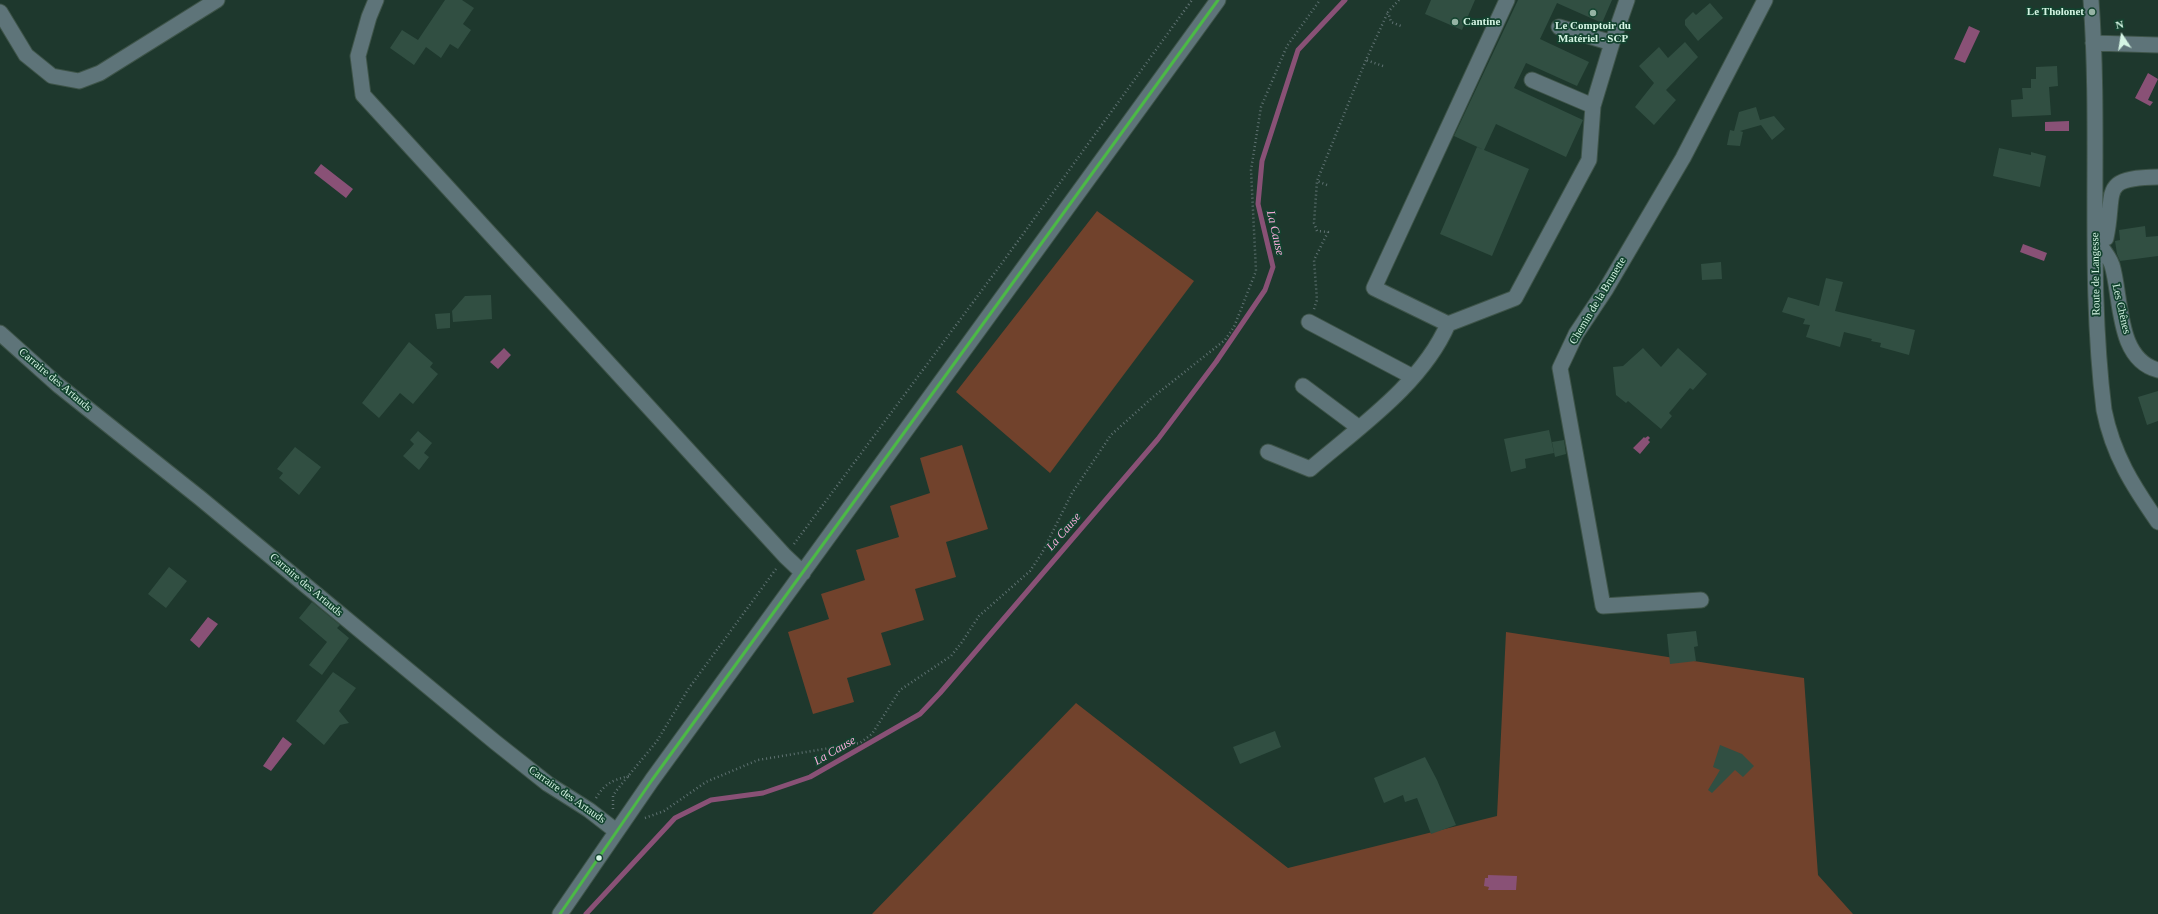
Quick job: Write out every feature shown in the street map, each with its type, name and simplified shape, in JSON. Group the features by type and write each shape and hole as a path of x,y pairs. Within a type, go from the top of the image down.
{"street":[{"path":"0,12 26,55 52,76 79,81 100,73 217,0"},
{"path":"376,0 369,17 358,56 363,95 785,556 803,573"},
{"path":"560,914 612,827 803,573 1218,0"},
{"path":"1448,324 1374,288 1507,0"},
{"path":"1268,452 1310,469 1407,385 1439,344 1448,324 1515,298 1589,160 1593,106 1612,42 1627,0"},
{"name":"Chemin de la Brunette","path":"1701,600 1603,606 1560,368 1576,334 1606,289 1683,158 1765,0"},
{"name":"Route de Langesse","path":"2092,6 2095,310 2101,387 2107,426 2124,472 2158,522"},
{"path":"1559,26 1612,42"},
{"path":"2093,44 2158,45"},
{"path":"1532,80 1593,106"},
{"path":"2095,239 2106,238 2110,197 2114,187 2120,182 2129,179 2158,177"},
{"name":"Les Chênes","path":"2095,239 2112,265 2123,324 2133,355 2150,368 2158,370"},
{"path":"1309,322 1413,377"},
{"name":"Carraire des Artauds","path":"0,333 58,385 200,498 500,746 548,784 589,810 612,827"},
{"path":"1303,386 1358,427"}],"path":[{"path":"612,827 614,808 613,796 657,741 689,688 1005,259 1192,0"},
{"path":"642,820 664,812 706,782 758,760 860,743 872,734 900,690 951,656 979,616 1030,571 1042,553 1072,494 1111,435 1153,397 1225,340 1234,326 1256,271 1251,170 1261,107 1287,46 1320,0"},
{"path":"1309,322 1317,300 1314,260 1328,232 1317,231 1314,223 1317,181 1366,60 1388,12 1399,0"},
{"path":"1388,12 1392,22 1401,26"},
{"path":"1366,60 1383,66"},
{"path":"1317,181 1327,185"},
{"path":"589,810 605,785 610,781 629,776"}],"shaded area":[{"path":"1969,26 1980,31 1965,63 1954,59"},
{"path":"2148,73 2158,79 2148,100 2153,102 2150,106 2135,98"},
{"path":"2069,121 2069,131 2045,131 2045,122"},
{"path":"321,164 353,189 346,198 314,173"},
{"path":"1097,211 1194,281 1050,473 956,392"},
{"path":"2023,244 2047,253 2044,261 2020,252"},
{"path":"504,348 511,355 498,369 490,362"},
{"path":"1648,436 1650,438 1648,440 1650,442 1640,454 1633,448 1644,437 1645,438"},
{"path":"962,445 988,529 946,542 956,577 915,589 924,620 881,633 891,665 847,678 854,702 813,714 788,632 829,619 821,594 865,580 856,550 899,537 890,506 930,493 920,458"},
{"path":"208,617 218,624 199,648 190,640"},
{"path":"1506,632 1804,678 1818,875 1853,914 872,914 1076,703 1288,868 1497,816"},
{"path":"283,737 292,744 271,771 263,766"},
{"path":"1488,875 1517,876 1516,890 1488,890 1489,887 1484,886 1485,878 1488,878"}],"building":[{"path":"445,0 462,0 474,8 463,24 471,30 458,49 450,44 441,58 426,47 414,65 390,48 402,30 418,40"},
{"name":"Cantine","path":"1431,0 1475,0 1462,30 1425,14"},
{"path":"1518,0 1612,0 1602,23 1557,3 1540,39 1589,62 1577,86 1526,63 1514,88 1583,120 1566,157 1496,124 1484,150 1454,136"},
{"path":"1710,3 1723,18 1698,41 1685,25 1685,20 1693,12 1696,15"},
{"path":"1685,42 1698,57 1666,90 1676,100 1654,125 1635,107 1654,83 1639,66 1659,47 1668,58"},
{"path":"2057,66 2058,86 2049,87 2051,115 2012,117 2011,100 2023,99 2022,88 2031,88 2031,79 2036,79 2036,67"},
{"path":"1756,107 1760,120 1774,116 1785,129 1772,140 1761,125 1740,131 1743,132 1740,146 1727,145 1730,130 1734,131 1739,112"},
{"path":"1477,147 1529,169 1492,256 1440,234"},
{"path":"1999,148 2031,155 2031,152 2046,156 2040,187 1993,176"},
{"path":"2145,226 2146,237 2158,236 2158,256 2120,261 2117,254 2115,241 2120,240 2119,230"},
{"path":"1721,262 1722,279 1702,280 1701,264"},
{"path":"1826,278 1843,282 1835,311 1915,330 1909,355 1880,347 1881,343 1871,341 1872,339 1844,332 1840,347 1806,337 1810,325 1803,324 1805,319 1782,312 1788,297 1819,306"},
{"path":"491,295 492,319 453,322 452,311 465,296"},
{"path":"450,313 450,328 437,329 435,314"},
{"path":"409,342 433,363 430,367 438,374 413,404 400,393 379,418 362,403"},
{"path":"1643,348 1661,367 1678,348 1707,374 1693,390 1690,388 1669,413 1672,416 1661,429 1628,401 1626,403 1616,395 1613,367 1623,366"},
{"path":"2158,391 2158,421 2147,425 2138,397"},
{"path":"1549,430 1554,453 1525,459 1526,468 1511,472 1504,439"},
{"path":"418,431 432,443 424,453 429,457 419,470 403,456 414,444 410,440"},
{"path":"1564,440 1566,454 1555,457 1552,442"},
{"path":"295,447 321,467 299,495 279,478 283,473 277,469"},
{"path":"169,567 187,581 166,608 148,594"},
{"path":"312,602 340,625 337,628 349,638 322,675 309,665 327,642 299,618"},
{"path":"1696,631 1698,646 1694,647 1696,661 1670,664 1667,634"},
{"path":"333,672 356,688 339,711 349,723 340,725 324,745 296,721"},
{"path":"1275,731 1281,747 1240,764 1233,747"},
{"path":"1720,745 1742,754 1754,766 1743,777 1735,770 1712,793 1708,790 1720,770 1713,767"},
{"path":"1425,757 1437,780 1456,825 1431,834 1417,798 1405,802 1403,795 1384,803 1374,778"}],"waterway":[{"name":"La Cause","path":"586,914 675,818 711,800 763,793 810,777 920,714 940,693 1158,439 1216,362 1265,290 1273,267 1258,204 1262,161 1298,50 1345,0"}],"transit line":[{"path":"560,914 652,780 1218,0"}],"place":[{"name":"Le Tholonet","path":"2092,12"},
{"name":"Le Comptoir du Matériel - SCP","path":"1593,13"},
{"name":"Cantine","path":"1455,22"}]}
